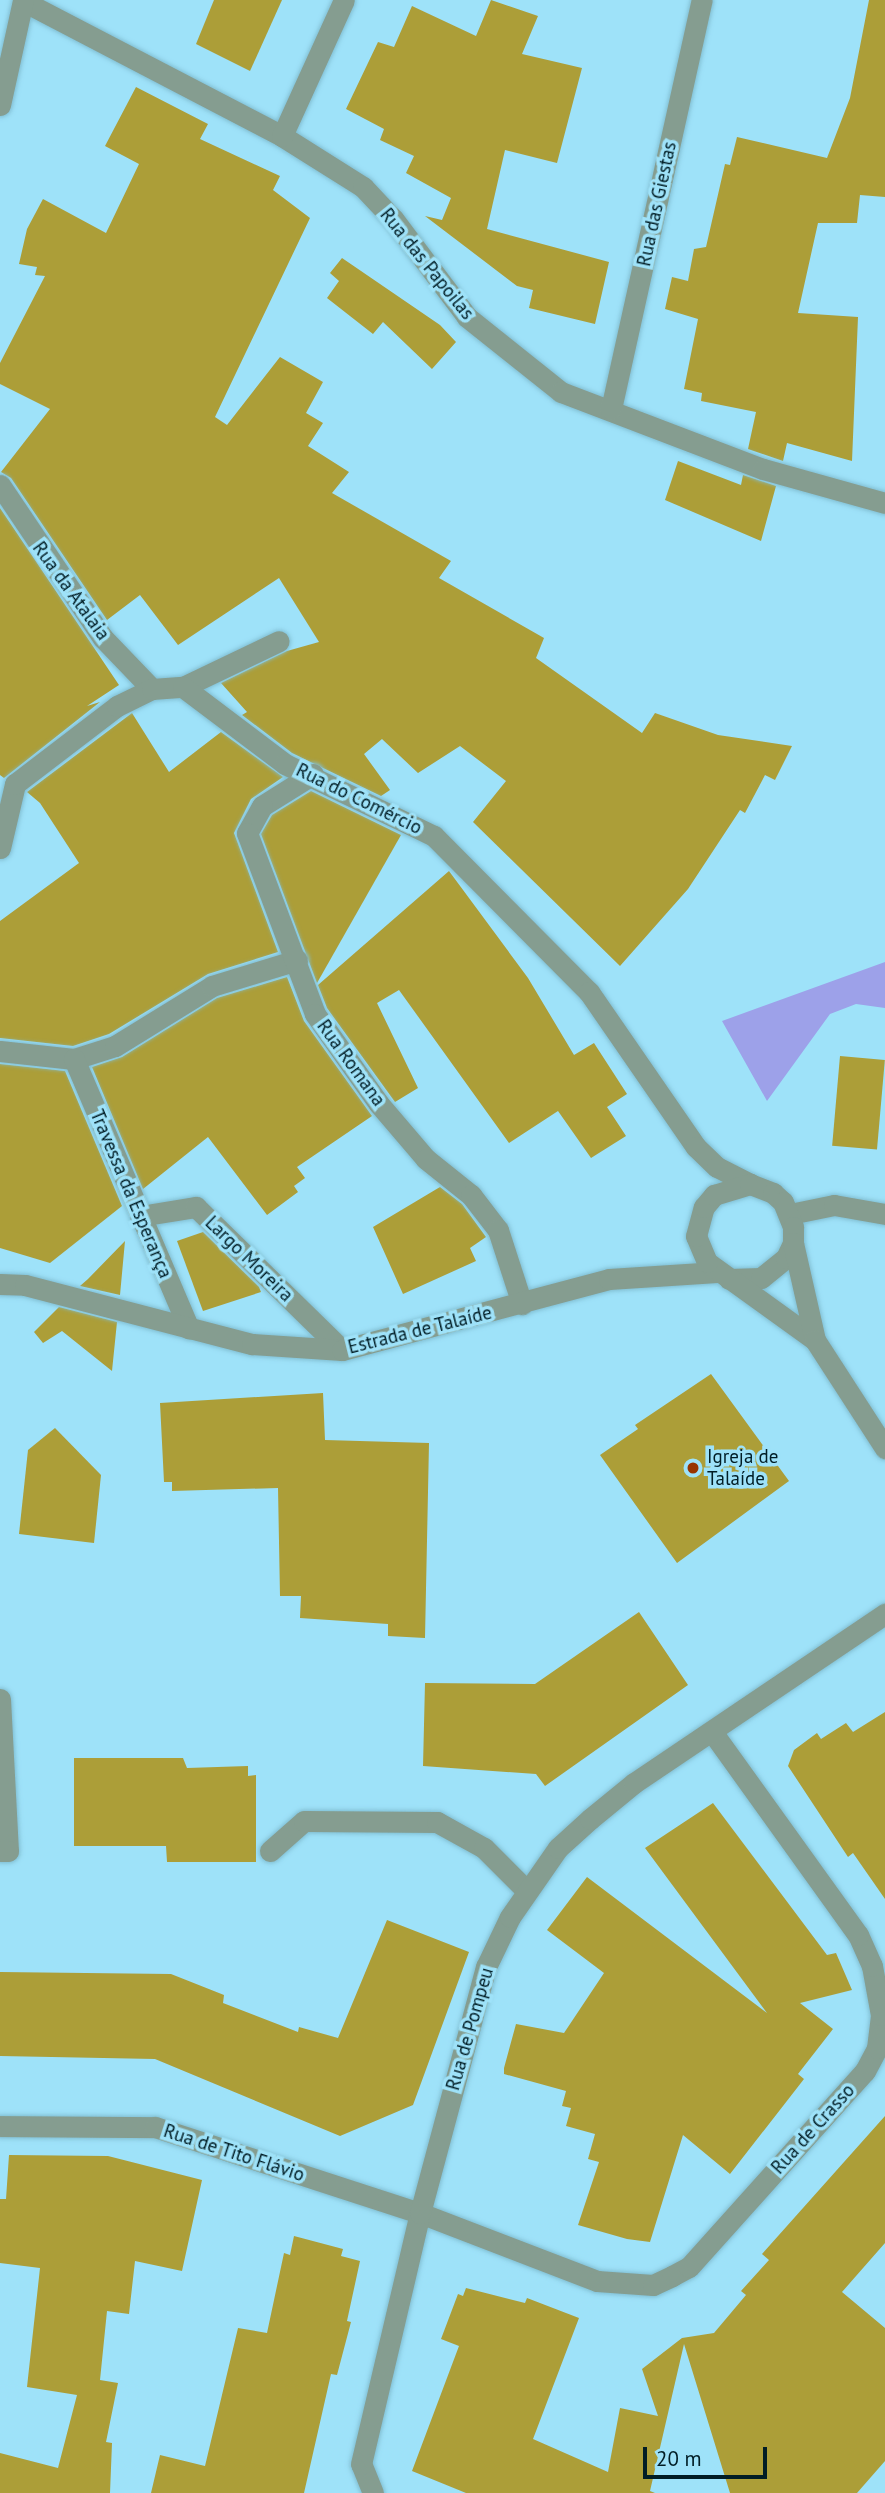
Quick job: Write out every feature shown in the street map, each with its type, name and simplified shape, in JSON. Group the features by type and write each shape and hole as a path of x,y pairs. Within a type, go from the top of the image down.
{"street":[{"path":"282,136 344,0"},
{"name":"Rua das Giestas","path":"611,409 702,0"},
{"path":"0,105 23,1"},
{"name":"Rua das Papoilas","path":"23,1 282,136 363,187 394,220 467,317 512,356 561,392 763,469 885,503"},
{"name":"Rua da Atalaia","path":"0,485 103,638 152,689"},
{"path":"0,848 15,784 117,706 152,689 183,687 279,641"},
{"name":"Rua do Comércio","path":"183,687 285,764 313,774 435,836 589,992 696,1147 717,1167 750,1184"},
{"name":"Rua Romana","path":"313,774 262,806 247,833 297,960 315,1014 379,1104 426,1159 471,1195 498,1230 522,1304"},
{"path":"0,1051 74,1059 116,1046 212,986 297,960"},
{"name":"Travessa da Esperança","path":"74,1059 189,1329"},
{"path":"815,1340 723,1276 700,1250 698,1221 714,1195 750,1184 773,1193 790,1214 793,1243 815,1340 885,1448"},
{"path":"790,1214 834,1205 885,1214"},
{"name":"Largo Moreira","path":"140,1216 196,1207 342,1350"},
{"name":"Estrada de Talaíde","path":"0,1284 25,1285 252,1344 342,1350 609,1279 723,1276 745,1281 768,1274 786,1258 793,1243"},
{"name":"Rua de Pompeu","path":"373,2493 361,2464 420,2213 486,1967 526,1890 558,1848 590,1819 885,1614"},
{"path":"0,1699 8,1851 0,1851"},
{"name":"Rua de Crasso","path":"420,2213 597,2281 653,2285 689,2267 865,2071 877,2048 881,2015 872,1966 858,1935 712,1732"},
{"path":"270,1851 304,1821 437,1822 484,1848 526,1890"},
{"name":"Rua de Tito Flávio","path":"0,2126 155,2127 420,2213"}],"shaded area":[{"path":"885,962 885,1008 856,1004 830,1014 767,1101 722,1021"}],"building":[{"path":"214,0 282,0 250,71 196,44"},
{"path":"491,0 538,16 522,54 582,68 557,163 505,150 487,229 609,262 595,324 529,308 533,290 517,286 425,216 442,220 451,198 406,173 414,156 380,140 384,129 346,109 378,42 394,47 412,6 476,36"},
{"path":"869,0 885,0 885,197 860,195 857,223 818,223 798,313 858,317 852,461 787,443 783,461 748,449 756,412 701,401 702,393 684,389 698,319 665,309 672,277 688,281 694,249 706,247 725,164 730,165 737,137 827,158 850,98"},
{"path":"136,87 208,124 200,139 280,176 273,190 310,218 215,417 227,425 280,357 323,382 306,413 323,423 308,446 349,472 332,493 451,561 439,578 544,638 536,658 642,733 655,713 718,735 792,746 775,780 765,775 745,813 740,810 688,889 620,966 473,822 506,781 460,746 418,773 382,739 364,754 390,790 381,796 292,753 242,715 247,712 221,683 287,651 319,642 279,578 178,645 140,595 107,620 11,478 1,472 50,409 0,384 0,363 45,276 35,275 37,267 19,264 27,229 43,199 106,233 139,164 105,146"},
{"path":"342,258 440,325 456,342 432,369 383,322 373,334 327,298 339,281 330,273"},
{"path":"678,461 741,485 743,475 776,486 761,541 665,500"},
{"path":"0,508 119,685 87,706 100,702 4,778 0,775"},
{"path":"132,713 169,772 221,732 283,777 251,799 234,833 278,952 208,974 109,1034 73,1046 0,1038 0,921 79,863 40,803 27,792"},
{"path":"311,791 401,835 317,983 261,834 272,815"},
{"path":"449,871 528,978 574,1055 594,1043 627,1094 607,1107 626,1136 591,1158 558,1111 509,1143 399,990 377,1003 418,1088 395,1102 327,1008 318,985"},
{"path":"287,977 304,1021 372,1116 297,1167 305,1178 294,1186 298,1192 267,1215 208,1137 143,1189 92,1067 122,1057 217,998"},
{"path":"840,1056 885,1060 877,1150 832,1146"},
{"path":"0,1064 65,1071 122,1206 50,1263 0,1248"},
{"path":"440,1187 462,1204 486,1237 470,1248 476,1261 403,1294 373,1227"},
{"path":"203,1232 261,1292 203,1311 177,1241"},
{"path":"125,1241 120,1295 80,1286 88,1279"},
{"path":"59,1307 117,1322 112,1371 62,1331 43,1343 34,1332"},
{"name":"Igreja de Talaíde","path":"711,1374 789,1481 677,1563 600,1455 638,1429 635,1425"},
{"path":"323,1393 325,1440 429,1443 425,1638 388,1636 388,1624 300,1618 301,1596 280,1596 278,1488 172,1491 172,1482 164,1482 160,1403"},
{"path":"55,1428 101,1475 94,1543 19,1534 28,1450"},
{"path":"639,1612 688,1685 545,1786 536,1774 423,1766 425,1683 535,1684"},
{"path":"885,1712 885,1899 853,1853 848,1857 788,1766 794,1750 817,1733 821,1739 846,1723 853,1732"},
{"path":"74,1758 183,1758 187,1768 248,1766 248,1776 256,1775 256,1862 167,1862 166,1846 74,1846"},
{"path":"713,1803 827,1955 836,1953 852,1990 800,2003 833,2029 798,2074 804,2079 730,2174 683,2135 650,2242 627,2239 578,2225 599,2162 588,2159 595,2134 566,2126 571,2108 562,2106 566,2091 504,2074 504,2068 516,2024 564,2033 604,1973 547,1930 587,1877 767,2013 645,1848"},
{"path":"387,1920 469,1952 413,2105 340,2136 155,2059 0,2056 0,1972 171,1974 224,1995 223,2003 298,2032 299,2027 338,2038"},
{"path":"885,2116 885,2243 842,2292 885,2328 885,2461 857,2493 730,2493 684,2344 650,2491 655,2493 466,2493 412,2471 459,2346 441,2339 458,2294 463,2296 466,2288 525,2303 527,2298 579,2318 533,2439 608,2472 620,2408 658,2416 642,2369 682,2338 714,2333 746,2295 741,2291 769,2260 762,2254"},
{"path":"9,2155 108,2156 202,2180 182,2271 135,2261 129,2314 107,2311 100,2380 118,2383 106,2442 112,2443 110,2493 0,2493 0,2453 58,2468 77,2395 27,2387 40,2268 0,2263 0,2199 6,2199"},
{"path":"294,2236 343,2249 341,2256 360,2261 347,2321 351,2322 337,2375 331,2374 304,2493 151,2493 160,2455 205,2466 238,2328 267,2333 284,2253 290,2255"}],"place":[{"name":"Igreja de Talaíde","path":"693,1468"}]}
